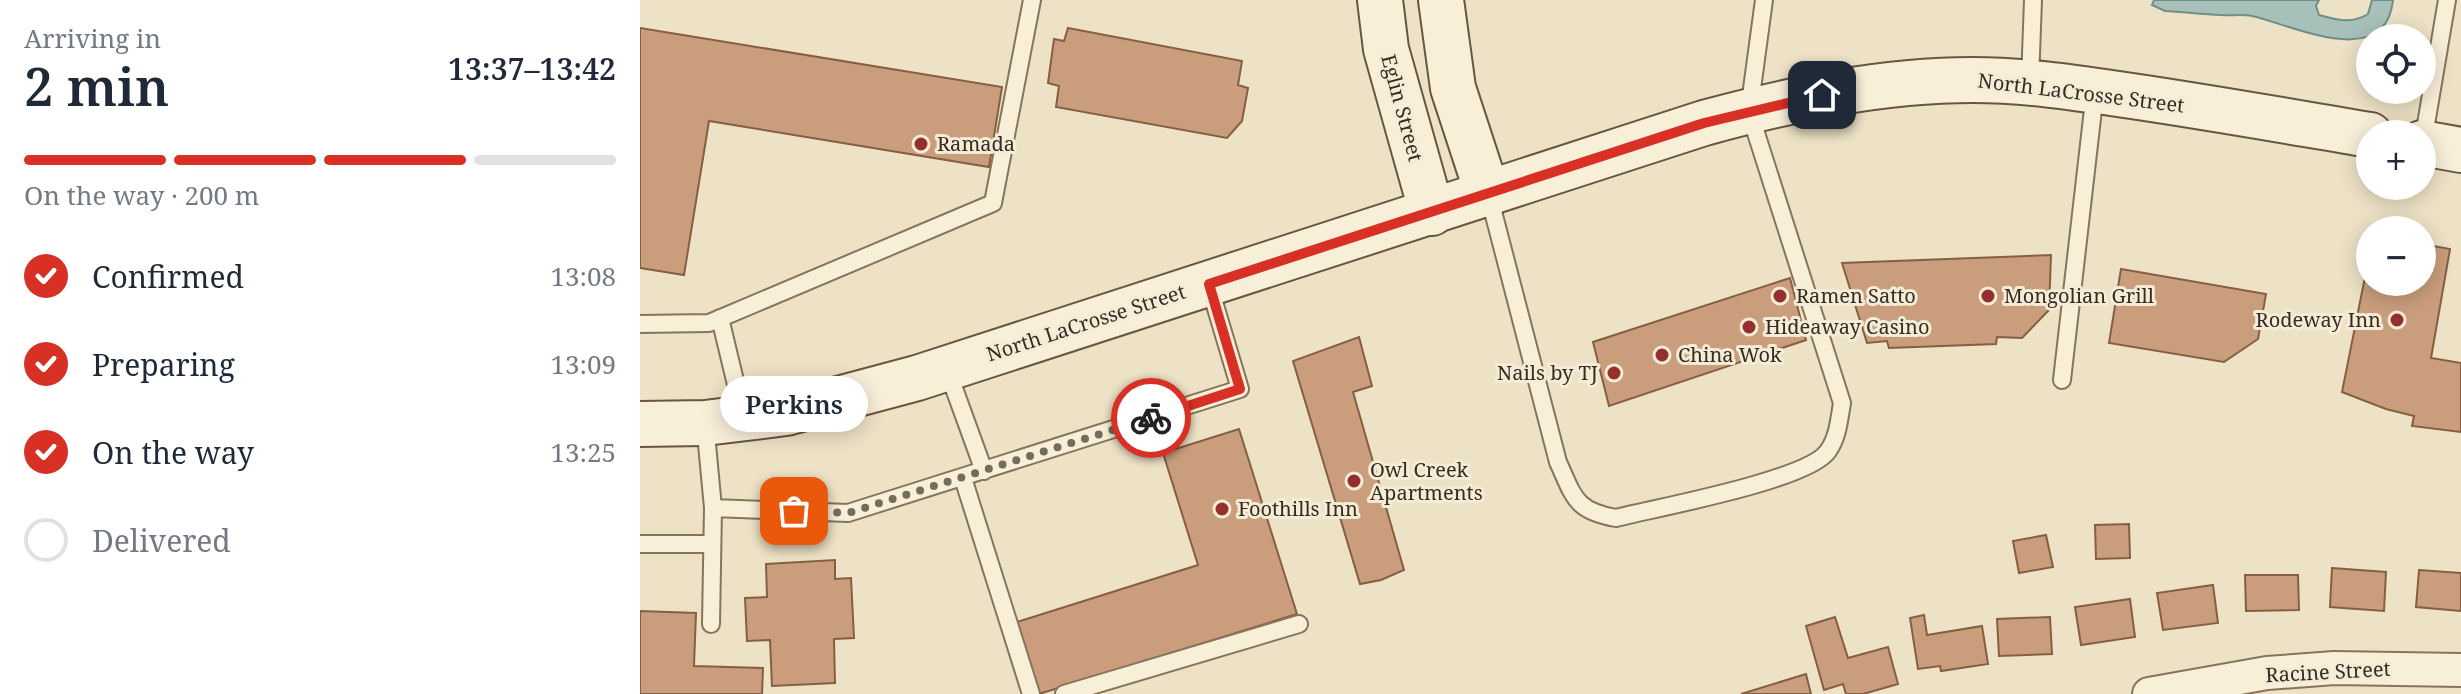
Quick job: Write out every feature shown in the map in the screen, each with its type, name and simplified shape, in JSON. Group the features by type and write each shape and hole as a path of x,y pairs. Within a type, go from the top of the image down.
{"main road":[{"name":"Eglin Street","path":"1380,0 1386,49 1432,213"},
{"path":"1441,0 1453,88 1488,195"},
{"name":"North LaCrosse Street","path":"640,424 725,421 830,402 947,368 1749,111 1801,98 1888,84 1974,80 2030,83 2356,133"},
{"path":"2436,146 2461,150"}],"street":[{"name":"Racine Street","path":"2149,694 2267,673 2321,669 2461,670"}],"lane":[{"path":"640,324 709,323 993,203 1032,0"},
{"path":"2030,83 2033,0"},
{"path":"2426,120 2447,0"},
{"path":"1488,195 1558,462 1573,496 1591,514 1616,518 1785,476 1827,454 1837,431 1842,403 1749,111 1761,1"},
{"path":"2062,380 2095,91"},
{"path":"713,508 848,513 1240,389 1209,284"},
{"path":"711,624 713,508 725,421 720,318"},
{"path":"947,368 984,471"},
{"path":"963,478 1031,694"},
{"path":"640,544 712,544"},
{"path":"1064,694 1299,624"}],"water":[{"path":"2154,0 2319,0 2316,6 2319,15 2344,20 2368,14 2372,0 2393,0 2387,22 2356,24 2356,39 2312,34 2248,15 2165,11 2152,5"}],"building":[{"name":"Ramada","path":"640,28 1002,87 989,167 709,121 684,275 640,268"},
{"path":"1068,28 1242,61 1238,85 1248,88 1242,121 1227,138 1056,107 1059,86 1048,83 1054,39 1064,41"},
{"name":"Rodeway Inn","path":"2436,246 2450,249 2431,358 2461,363 2461,432 2412,426 2414,416 2342,392 2361,296 2436,296"},
{"path":"2051,255 2049,310 2022,338 1997,337 1996,344 1889,348 1887,341 1867,343 1842,263"},
{"path":"2121,269 2266,294 2258,339 2224,362 2109,343"},
{"path":"1790,278 1806,340 1609,406 1593,342"},
{"name":"Owl Creek Apartments","path":"1359,337 1372,386 1353,392 1404,570 1381,580 1360,584 1293,361"},
{"name":"Foothills Inn","path":"1239,429 1297,614 1039,694 1017,622 1198,565 1163,453"},
{"path":"2129,524 2130,558 2096,559 2095,525"},
{"path":"2046,535 2053,567 2019,573 2013,541"},
{"path":"835,560 835,579 851,578 854,638 834,639 835,683 772,686 770,640 747,641 745,598 767,597 766,564"},
{"path":"2332,568 2386,572 2384,611 2330,607"},
{"path":"2419,570 2461,573 2461,611 2416,607"},
{"path":"2245,575 2298,575 2299,610 2246,611"},
{"path":"2213,585 2218,623 2163,630 2157,593"},
{"path":"2130,599 2135,637 2081,645 2075,607"},
{"path":"640,611 696,613 694,666 763,668 762,694 640,694"},
{"path":"1924,615 1927,635 1982,626 1988,664 1941,671 1940,666 1918,669 1910,618"},
{"path":"1835,617 1848,658 1888,647 1898,684 1863,694 1846,694 1843,684 1824,690 1806,626"},
{"path":"2050,617 2052,654 1999,656 1997,619"},
{"path":"1806,674 1811,694 1741,694"}],"way so far":[{"path":"794,511 848,513 1151,418"}],"place":[{"name":"Ramada","path":"921,144"},
{"name":"Ramen Satto","path":"1780,296"},
{"name":"Mongolian Grill","path":"1988,296"},
{"name":"Rodeway Inn","path":"2397,320"},
{"name":"Hideaway Casino","path":"1749,327"},
{"name":"China Wok","path":"1662,355"},
{"name":"Nails by TJ","path":"1614,373"},
{"name":"Owl Creek Apartments","path":"1354,481"},
{"name":"Foothills Inn","path":"1222,509"},
{"name":"Perkins","path":"794,511"}],"route":[{"path":"1151,418 1240,389 1209,284 1704,123 1822,95"}]}
